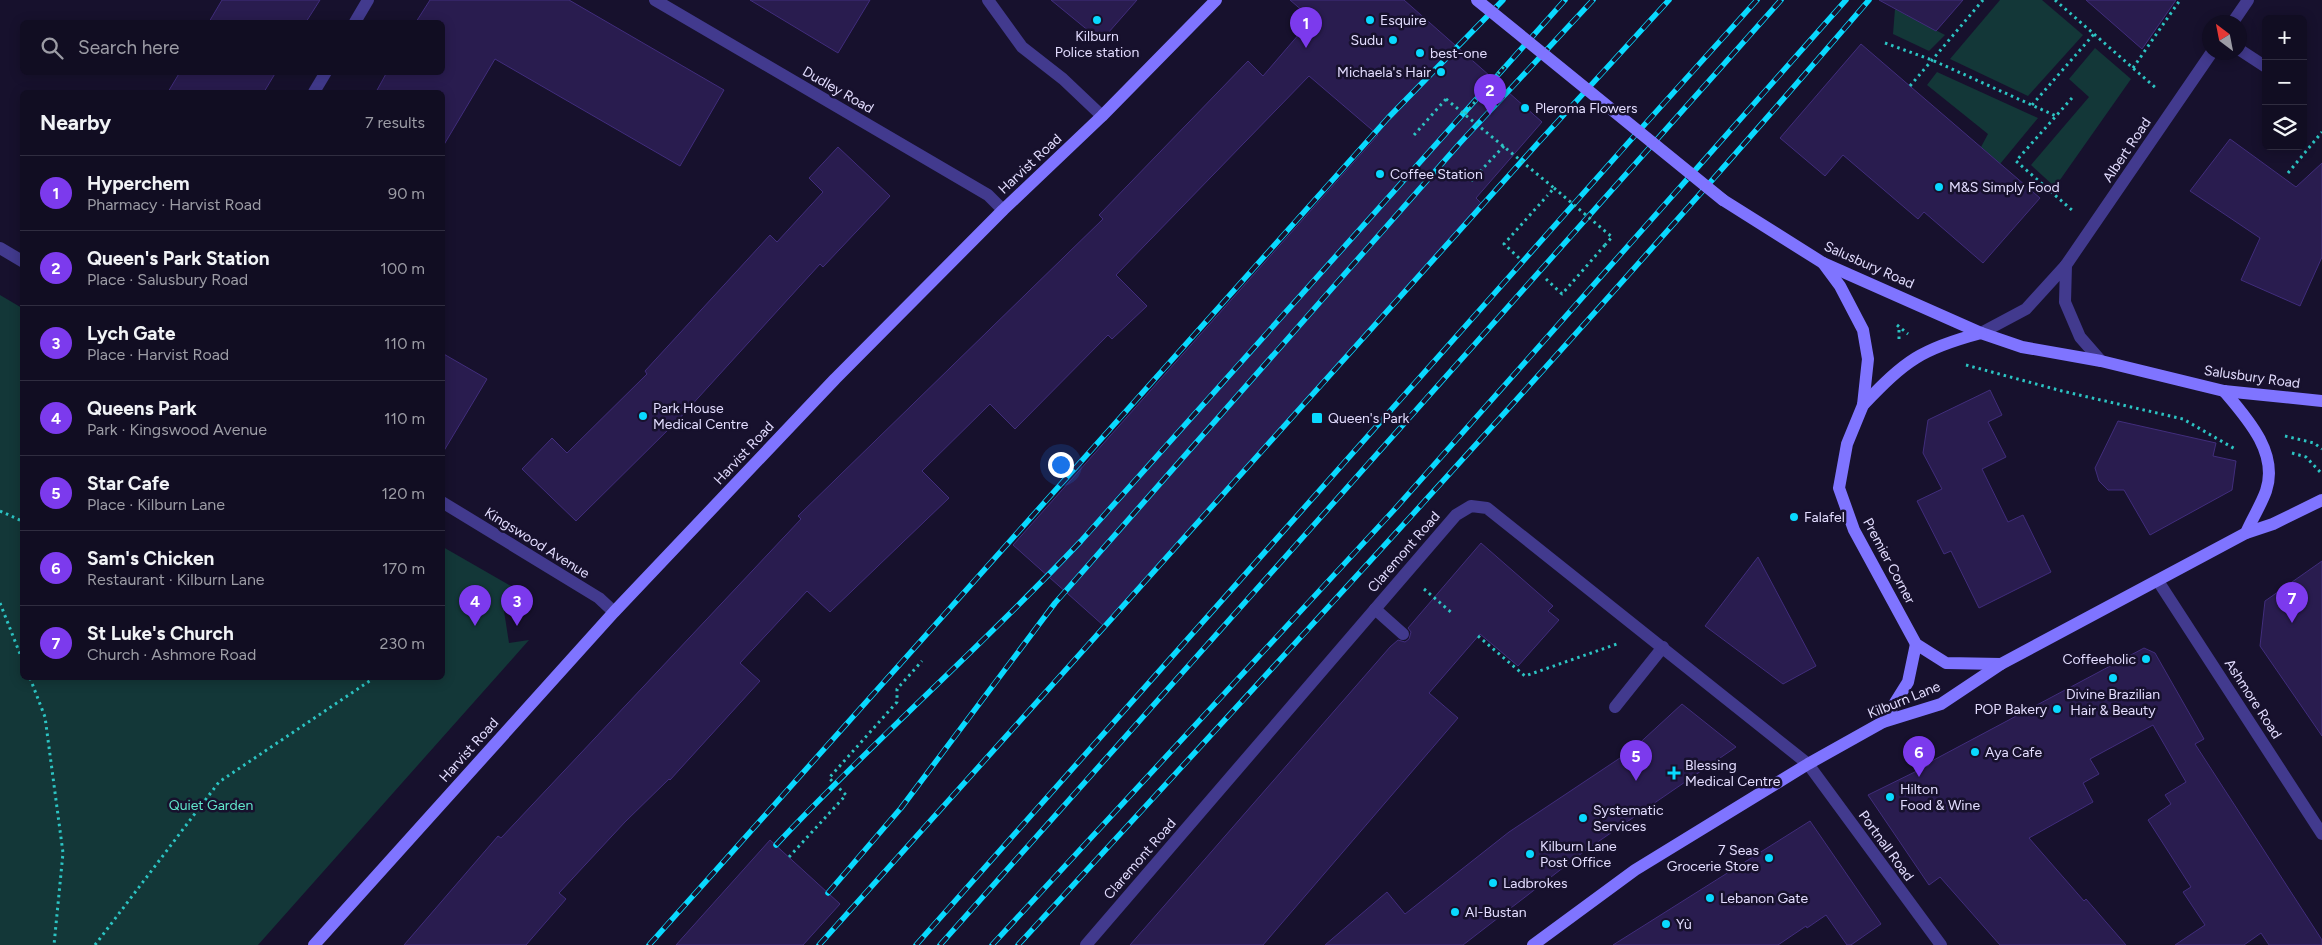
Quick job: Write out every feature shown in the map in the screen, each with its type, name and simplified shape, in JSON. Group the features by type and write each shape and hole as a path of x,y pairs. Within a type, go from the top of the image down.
{"main road":[{"name":"Harvist Road","path":"314,945 614,612 835,379 1004,210 1102,116 1216,0"},
{"name":"Salusbury Road","path":"1477,0 1723,200 1823,262 1981,333 2022,347 2101,361 2224,391 2322,401"},
{"name":"Premier Corner","path":"1823,262 1840,286 1863,330 1868,359 1863,405 1847,444 1839,488 1854,530 1916,644 1946,663 2001,664"},
{"name":"Premier Corner","path":"1863,405 1894,372 1921,353 1941,344 1981,333"},
{"path":"2224,391 2244,414 2262,444 2267,458 2269,472 2266,491 2246,533"},
{"name":"Kilburn Lane","path":"1533,945 1635,870 1808,764 1883,722 1941,704 2001,664 2158,582 2246,533 2273,524 2322,500"},
{"path":"1883,722 1908,682 1916,644"}],"street":[{"path":"356,20 368,0"},
{"name":"Dudley Road","path":"654,0 988,195 1004,210"},
{"path":"988,0 1022,47 1063,79 1102,116"},
{"path":"2238,15 2248,0"},
{"path":"2247,55 2262,65"},
{"name":"Albert Road","path":"1981,333 2026,309 2066,265 2207,60"},
{"path":"315,90 324,75"},
{"path":"0,248 20,260"},
{"path":"2066,265 2065,302 2080,337 2101,361"},
{"name":"Kingswood Avenue","path":"445,504 599,598 614,612"},
{"name":"Claremont Road","path":"1086,945 1456,515 1471,506 1487,508 1808,764"},
{"name":"Ashmore Road","path":"2158,582 2322,834"},
{"path":"1375,609 1403,634"},
{"path":"1615,708 1663,647"},
{"name":"Portnall Road","path":"1808,764 1941,945"}],"path":[{"path":"1910,86 1983,0"},
{"path":"2055,0 2176,105"},
{"path":"2133,68 2180,0"},
{"path":"2032,105 2094,34"},
{"path":"1885,43 1932,60 2056,116"},
{"path":"1465,114 1505,64"},
{"path":"1414,135 1446,98 1612,237 1562,294 1546,279"},
{"path":"2072,98 2016,162 2092,228"},
{"path":"2288,173 2322,132"},
{"path":"1471,181 1504,146"},
{"path":"1519,258 1504,244 1554,188"},
{"path":"1899,327 1899,345"},
{"path":"1957,362 2062,390 2184,419 2228,444 2240,454"},
{"path":"2278,436 2292,437 2314,444 2322,449"},
{"path":"2284,451 2306,457 2322,474"},
{"path":"0,511 20,520"},
{"path":"1406,573 1452,613"},
{"path":"0,603 20,654"},
{"path":"1478,636 1525,676 1646,634"},
{"path":"789,857 846,795 829,778 897,702 897,689 922,661"},
{"path":"31,680 46,716 63,853 54,945"},
{"path":"95,945 219,782 371,680"}],"green space":[{"path":"2000,0 2042,0 2083,35 2028,96 1950,59"},
{"path":"1895,9 1945,35 1929,51 1893,34"},
{"path":"2095,48 2131,79 2055,187 2031,165 2089,97 2069,79"},
{"path":"1937,72 2038,118 2000,164 1981,147 1988,134 1927,85"},
{"name":"Quiet Garden","path":"0,295 20,307 20,680 445,680 445,548 518,590 525,608 504,611 509,643 529,640 258,945 0,945"}],"building":[{"path":"222,0 320,0 307,20 210,20"},
{"path":"430,0 569,0 724,90 680,166 495,59 445,143 445,90 377,90 385,75 445,75 445,20 417,20"},
{"path":"750,0 870,0 838,53"},
{"name":"Kilburn Police station","path":"1051,0 1137,0 1101,41"},
{"path":"1290,0 1404,0 1542,122 1476,198 1481,203 1104,626 1013,545 1378,135 1309,76 1116,275 1147,306 1112,339 1108,335 1015,429 990,404 922,471 949,498 830,612 807,591 740,663 760,681 670,780 625,822 559,893 566,899 526,945 404,945 498,836 501,838 801,519 798,516 1103,219 1099,215 1248,61 1263,76 1312,19"},
{"path":"1879,0 1963,0 1936,31"},
{"path":"2086,0 2176,0 2142,49"},
{"path":"1861,44 2040,198 1983,263 1924,212 1918,219 1843,155 1825,176 1780,138"},
{"path":"178,75 274,75 265,90 169,90"},
{"path":"2230,139 2296,187 2322,163 2322,257 2300,306 2241,280 2260,238 2190,191"},
{"path":"838,147 890,196 823,267 820,264 678,420 576,521 522,469 552,438 567,453 647,374 645,371 770,235 777,242 823,192 809,178"},
{"path":"445,355 487,379 445,449"},
{"path":"1990,390 2002,415 1988,422 2006,457 1982,469 2008,522 2023,515 2051,572 1979,608 1951,551 1944,554 1917,501 1942,489 1923,453 1928,420"},
{"path":"2118,421 2216,443 2213,456 2236,461 2232,490 2150,535 2124,490 2108,490 2099,481 2095,468"},
{"path":"1481,543 1553,606 1548,611 1559,620 1518,666 1480,634 1429,693 1458,718 1263,945 1130,945 1390,647 1398,640 1405,642 1409,639 1411,632 1408,628"},
{"path":"1758,557 1816,666 1783,684 1705,626"},
{"path":"2322,561 2322,736 2260,646 2265,601"},
{"path":"2144,648 2155,653 2204,739 2195,744 2322,940 2322,945 2269,945 2261,933 2244,945 2175,945 2205,925 2183,892 2191,887 2148,820 2171,804 2165,795 2186,782 2153,725 2090,759 2099,774 2083,783 2093,802 2029,838 2084,901 2086,899 2126,945 2000,945 1940,877 1929,885 1868,795 1929,765 1928,763"},
{"path":"1682,704 1736,747 1586,850 1463,945 1325,945 1387,892 1405,914 1509,832 1632,750"},
{"path":"1810,821 1881,924 1851,945 1847,945 1826,915 1778,945 1613,945"},
{"path":"770,840 840,904 803,945 676,945"}],"railway":[{"path":"649,945 1388,118 1503,0"},
{"path":"776,845 851,768 1081,541 1565,0"},
{"path":"828,893 901,808 1055,603 1460,143 1593,0"},
{"path":"819,945 1538,143 1669,0"},
{"path":"916,945 1757,0"},
{"path":"940,945 1781,0"},
{"path":"992,945 1394,510 1846,0"},
{"path":"1018,945 1341,594 1554,358 1869,0"}],"place":[{"name":"Kilburn Police station","path":"1097,20"},
{"name":"Esquire","path":"1370,20"},
{"name":"Sudu","path":"1393,40"},
{"name":"Hyperchem","path":"1306,48"},
{"name":"best-one","path":"1420,53"},
{"name":"Michaela's Hair","path":"1441,72"},
{"name":"Pleroma Flowers","path":"1525,108"},
{"name":"Queen's Park Station","path":"1490,115"},
{"name":"Coffee Station","path":"1380,174"},
{"name":"M&S Simply Food","path":"1939,187"},
{"name":"Park House Medical Centre","path":"643,416"},
{"name":"Queen's Park","path":"1317,418"},
{"name":"Falafel","path":"1794,517"},
{"name":"St Luke's Church","path":"2292,623"},
{"name":"Queens Park","path":"475,626"},
{"name":"Lych Gate","path":"517,626"},
{"name":"Coffeeholic","path":"2146,659"},
{"name":"Divine Brazilian Hair & Beauty","path":"2113,678"},
{"name":"POP Bakery","path":"2057,709"},
{"name":"Aya Cafe","path":"1975,752"},
{"name":"Blessing Medical Centre","path":"1674,773"},
{"name":"Sam's Chicken","path":"1919,777"},
{"name":"Star Cafe","path":"1636,781"},
{"name":"Hilton Food & Wine","path":"1890,797"},
{"name":"Systematic Services","path":"1583,818"},
{"name":"Kilburn Lane Post Office","path":"1530,854"},
{"name":"7 Seas Grocerie Store","path":"1769,858"},
{"name":"Ladbrokes","path":"1493,883"},
{"name":"Lebanon Gate","path":"1710,898"},
{"name":"Al-Bustan","path":"1455,912"},
{"name":"Yù","path":"1666,924"}]}
